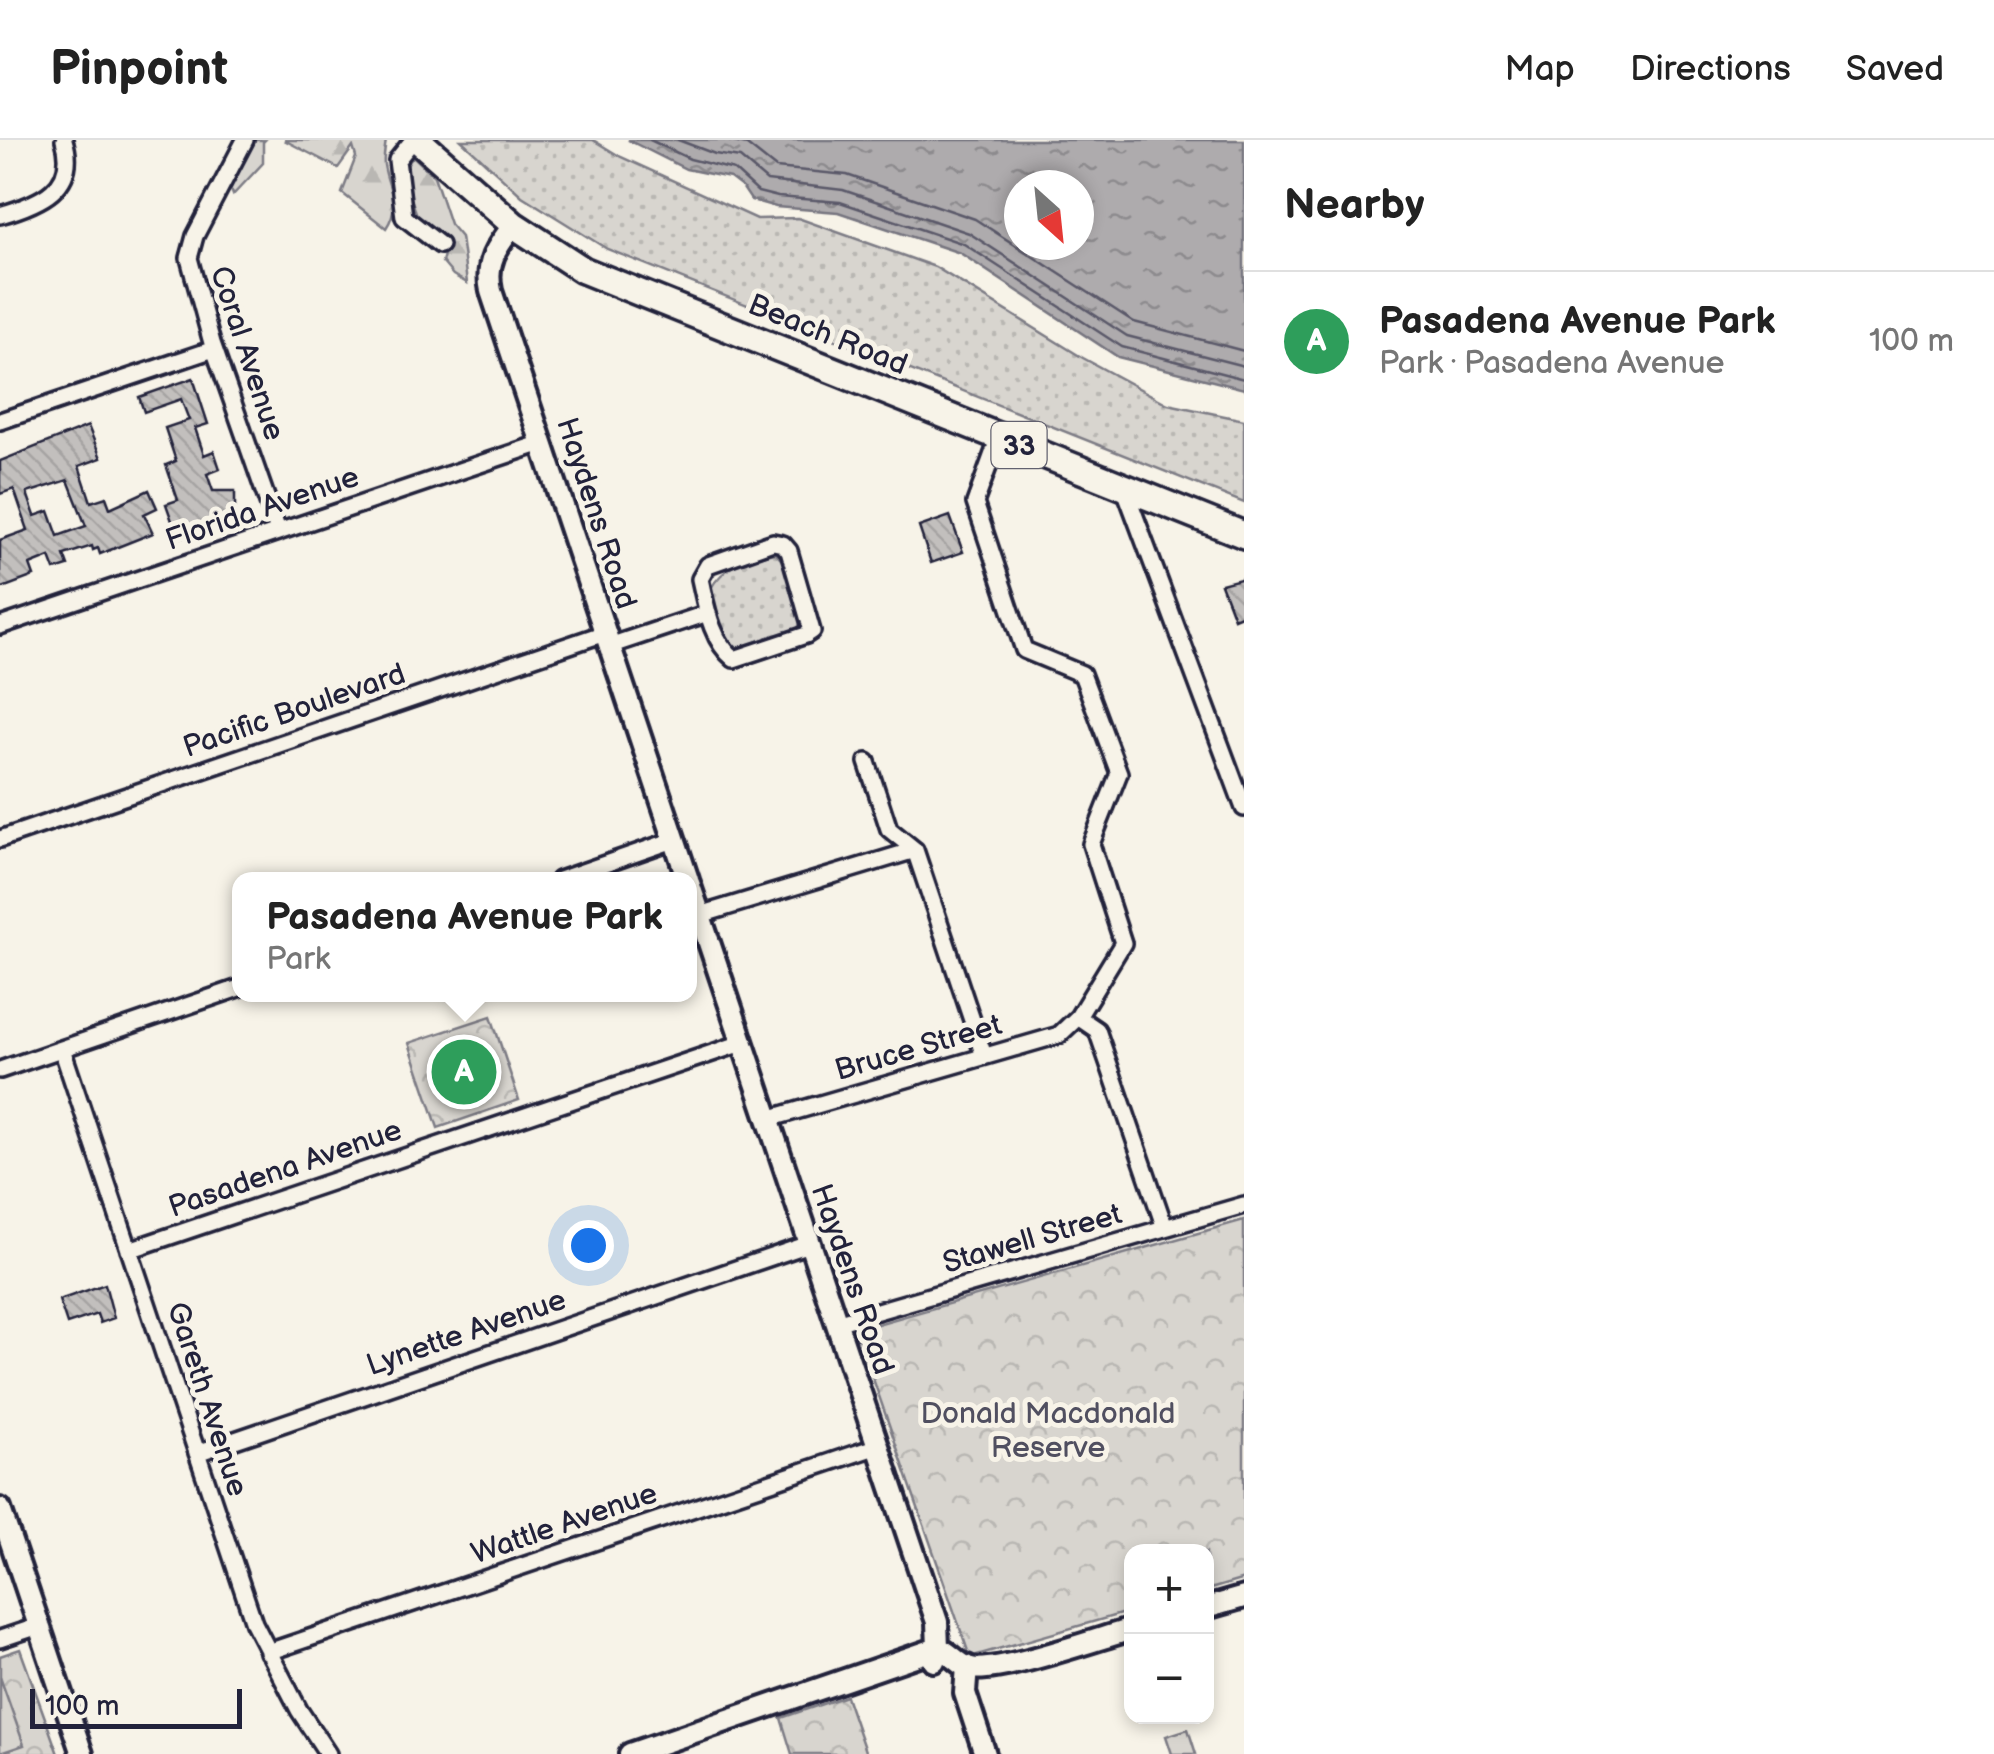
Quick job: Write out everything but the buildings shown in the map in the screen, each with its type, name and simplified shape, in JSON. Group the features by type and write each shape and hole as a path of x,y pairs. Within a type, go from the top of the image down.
{"main road":[{"name":"Beach Road","path":"416,140 514,225 593,274 1244,535"}],"street":[{"path":"0,215 31,206 62,183 70,158 64,140"},
{"name":"Coral Avenue","path":"245,140 195,236 189,258 214,349 278,531"},
{"name":"Beach Road","path":"416,140 396,160 404,217 440,246"},
{"name":"Haydens Road","path":"514,225 491,257 489,279 685,872"},
{"path":"0,421 214,349"},
{"path":"998,438 975,503 1024,650 1082,674 1118,773 1090,844 1123,942 1078,1017 1097,1030 1165,1228"},
{"name":"Florida Avenue","path":"0,626 542,443"},
{"path":"1124,488 1244,808"},
{"path":"773,542 783,544 794,566 812,630 806,636 734,658 722,646 708,613 700,579 708,565 773,542"},
{"name":"Pacific Boulevard","path":"0,839 607,639 708,613"},
{"path":"868,762 889,828 914,850 984,1056"},
{"path":"582,872 674,840"},
{"path":"700,915 914,850"},
{"name":"Haydens Road","path":"697,906 937,1622 936,1654"},
{"path":"0,1070 232,990"},
{"name":"Bruce Street","path":"768,1119 1058,1035 1078,1017"},
{"name":"Pasadena Avenue","path":"129,1250 742,1043"},
{"name":"Gareth Avenue","path":"62,1048 243,1592 268,1652 328,1754"},
{"name":"Stawell Street","path":"836,1323 1244,1205"},
{"name":"Lynette Avenue","path":"197,1453 810,1244"},
{"name":"Wattle Avenue","path":"268,1652 878,1446"},
{"path":"0,1509 82,1754"},
{"path":"1214,1606 1244,1597"},
{"path":"0,1639 39,1626"},
{"path":"630,1754 910,1659 936,1654 966,1672 986,1676 1012,1663 1124,1631"},
{"path":"966,1672 965,1693 984,1754"}],"green space":[{"path":"250,140 265,140 263,163 233,195 229,185"},
{"path":"284,140 386,140 384,165 393,212 386,228 342,193 356,157 353,147 338,168"},
{"path":"461,140 593,140 621,157 757,219 798,218 935,267 1083,358 1168,404 1244,420 1244,503 607,249 522,196"},
{"path":"413,156 434,176 450,224 461,237 467,283 442,262 447,244 419,221 402,173"},
{"path":"775,553 782,560 802,621 796,631 739,649 724,631 710,590 722,574 737,564"},
{"path":"491,1016 519,1100 438,1128 409,1043"},
{"name":"Donald Macdonald Reserve","path":"1244,1220 1244,1579 1214,1588 1214,1544 1124,1544 1124,1613 970,1657 856,1330"},
{"path":"20,1649 58,1754 0,1754 0,1656"},
{"path":"0,1677 24,1745 0,1753"},
{"path":"846,1696 866,1754 792,1754 781,1718"},
{"path":"1188,1729 1196,1754 1172,1754 1166,1736"}],"water":[{"path":"628,140 1244,140 1244,389 1118,357 960,253 838,212 776,207 751,200 730,178 686,169"}],"place":[{"name":"Pasadena Avenue Park","path":"464,1072"}]}
